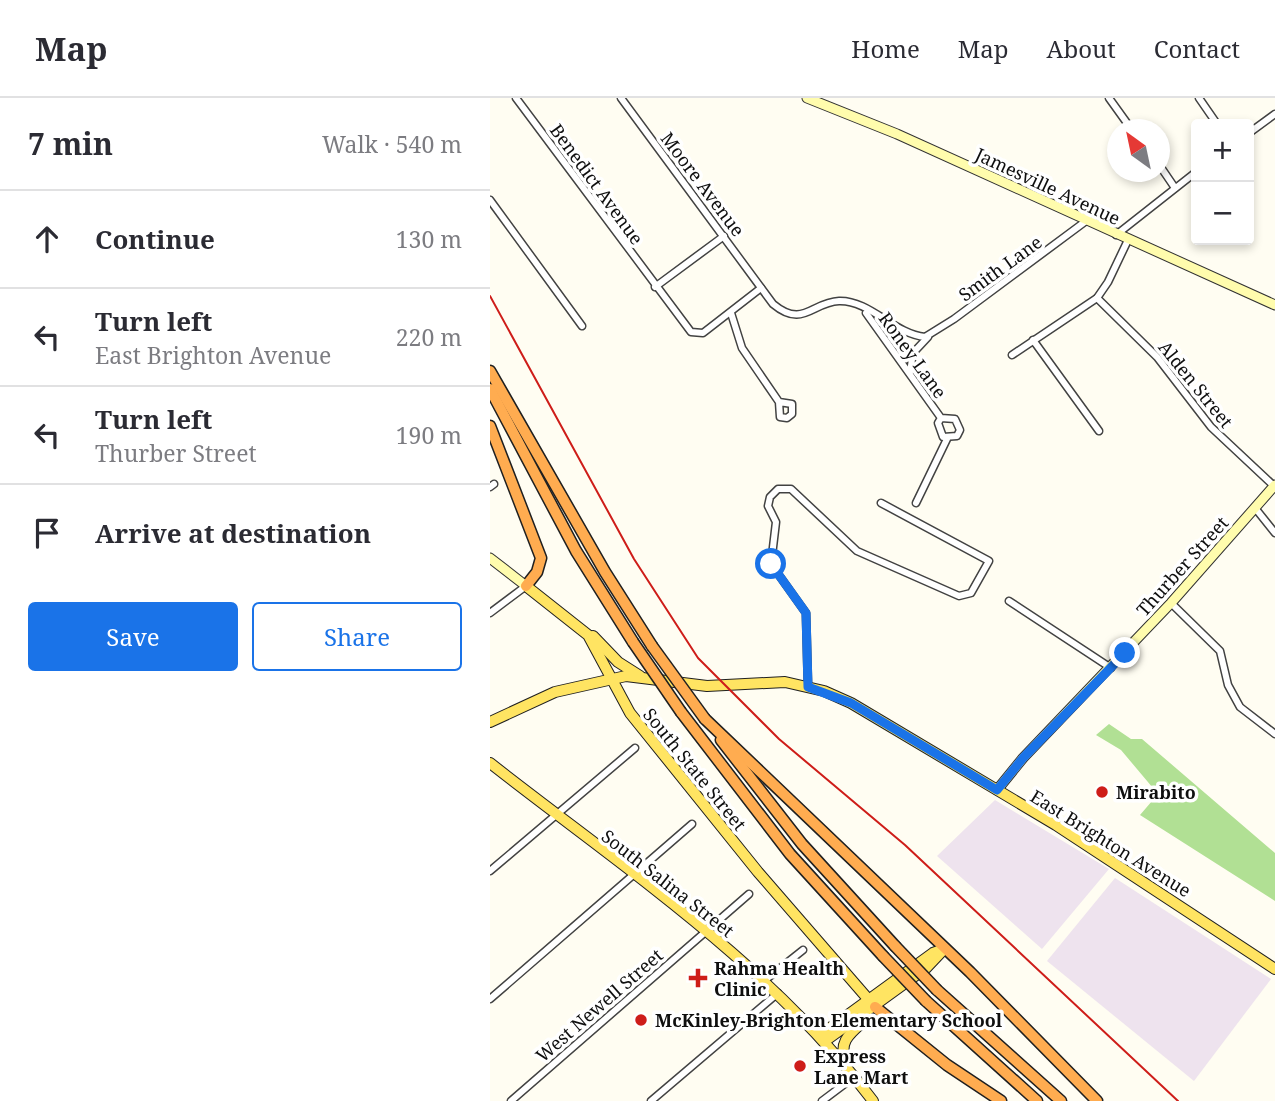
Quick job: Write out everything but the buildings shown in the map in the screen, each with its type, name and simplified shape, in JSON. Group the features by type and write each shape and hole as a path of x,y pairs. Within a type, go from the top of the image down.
{"highway":[{"path":"490,371 605,572 652,646 802,844 937,990 1061,1101"},
{"path":"490,390 576,551 681,712 790,853 883,956 926,1001 1037,1101"},
{"path":"490,426 541,558 537,572 526,586"},
{"path":"705,719 1097,1101"},
{"path":"872,1004 947,1065 1001,1101"}],"main road":[{"name":"South State Street","path":"526,586 581,628 596,646 622,702 758,872 872,1004"},
{"path":"581,628 601,642 618,662 642,677"},
{"name":"East Brighton Avenue","path":"490,722 555,692 626,676 707,686 771,682 808,687 851,703 997,790 1147,883 1275,969"},
{"path":"622,702 626,676"},
{"name":"South Salina Street","path":"490,763 704,930 778,993 822,1038 873,1101"},
{"path":"822,1038 926,968 944,949"},
{"path":"851,1072 841,1050 872,1004"}],"street":[{"name":"Benedict Avenue","path":"516,98 686,328 694,334 703,333 731,313"},
{"name":"Moore Avenue","path":"621,98 761,288"},
{"name":"Jamesville Avenue","path":"807,98 897,134 1275,305"},
{"path":"1109,98 1124,119"},
{"path":"1199,98 1214,119"},
{"path":"1254,129 1275,114"},
{"path":"1116,235 1191,176"},
{"path":"1170,181 1175,188"},
{"path":"490,200 582,326"},
{"name":"Smith Lane","path":"910,374 909,361 913,353 929,336 1086,221"},
{"path":"655,287 724,236"},
{"path":"1012,355 1097,298 1108,282 1128,240"},
{"path":"779,402 742,348 731,313 761,288 777,307 794,314 813,312 838,301 862,308 901,330 917,336 929,336"},
{"name":"Alden Street","path":"1097,298 1157,357 1211,428 1275,485"},
{"name":"Roney Lane","path":"862,308 941,418 939,431 947,439"},
{"path":"1033,340 1099,431"},
{"name":"Roney Lane","path":"916,503 947,439 957,436 959,425 948,416 941,418"},
{"name":"Thurber Street","path":"997,790 1023,758 1171,603 1275,485"},
{"path":"808,687 806,613 771,564 776,522 768,506 770,496 778,489 791,489 857,551 959,596 971,593 989,561 881,503"},
{"path":"1255,508 1275,533"},
{"name":"South State Street","path":"490,558 526,586"},
{"path":"490,612 526,586"},
{"path":"1009,601 1111,668"},
{"path":"1171,603 1220,651 1228,685 1240,707 1275,734"},
{"path":"490,870 635,748"},
{"path":"490,999 692,824"},
{"name":"West Newell Street","path":"511,1101 704,930 749,894"},
{"path":"764,981 803,950"},
{"path":"651,1101 778,993"},
{"path":"822,1101 851,1072"}],"shaded area":[{"path":"995,800 1109,869 1042,949 937,856"},
{"path":"1115,878 1271,979 1194,1081 1047,961"}],"green space":[{"path":"1109,724 1131,739 1142,739 1275,853 1275,901 1140,815 1158,794 1121,750 1096,735"}],"railway":[{"path":"490,296 634,559 698,658 779,739 905,845 1178,1101"}],"place":[{"name":"Mirabito","path":"1102,792"},
{"name":"Rahma Health Clinic","path":"698,978"},
{"name":"McKinley-Brighton Elementary School","path":"641,1020"},
{"name":"Express Lane Mart","path":"800,1066"}],"route":[{"path":"771,564 806,613 808,687 851,703 997,790 1023,758 1125,653"}]}
